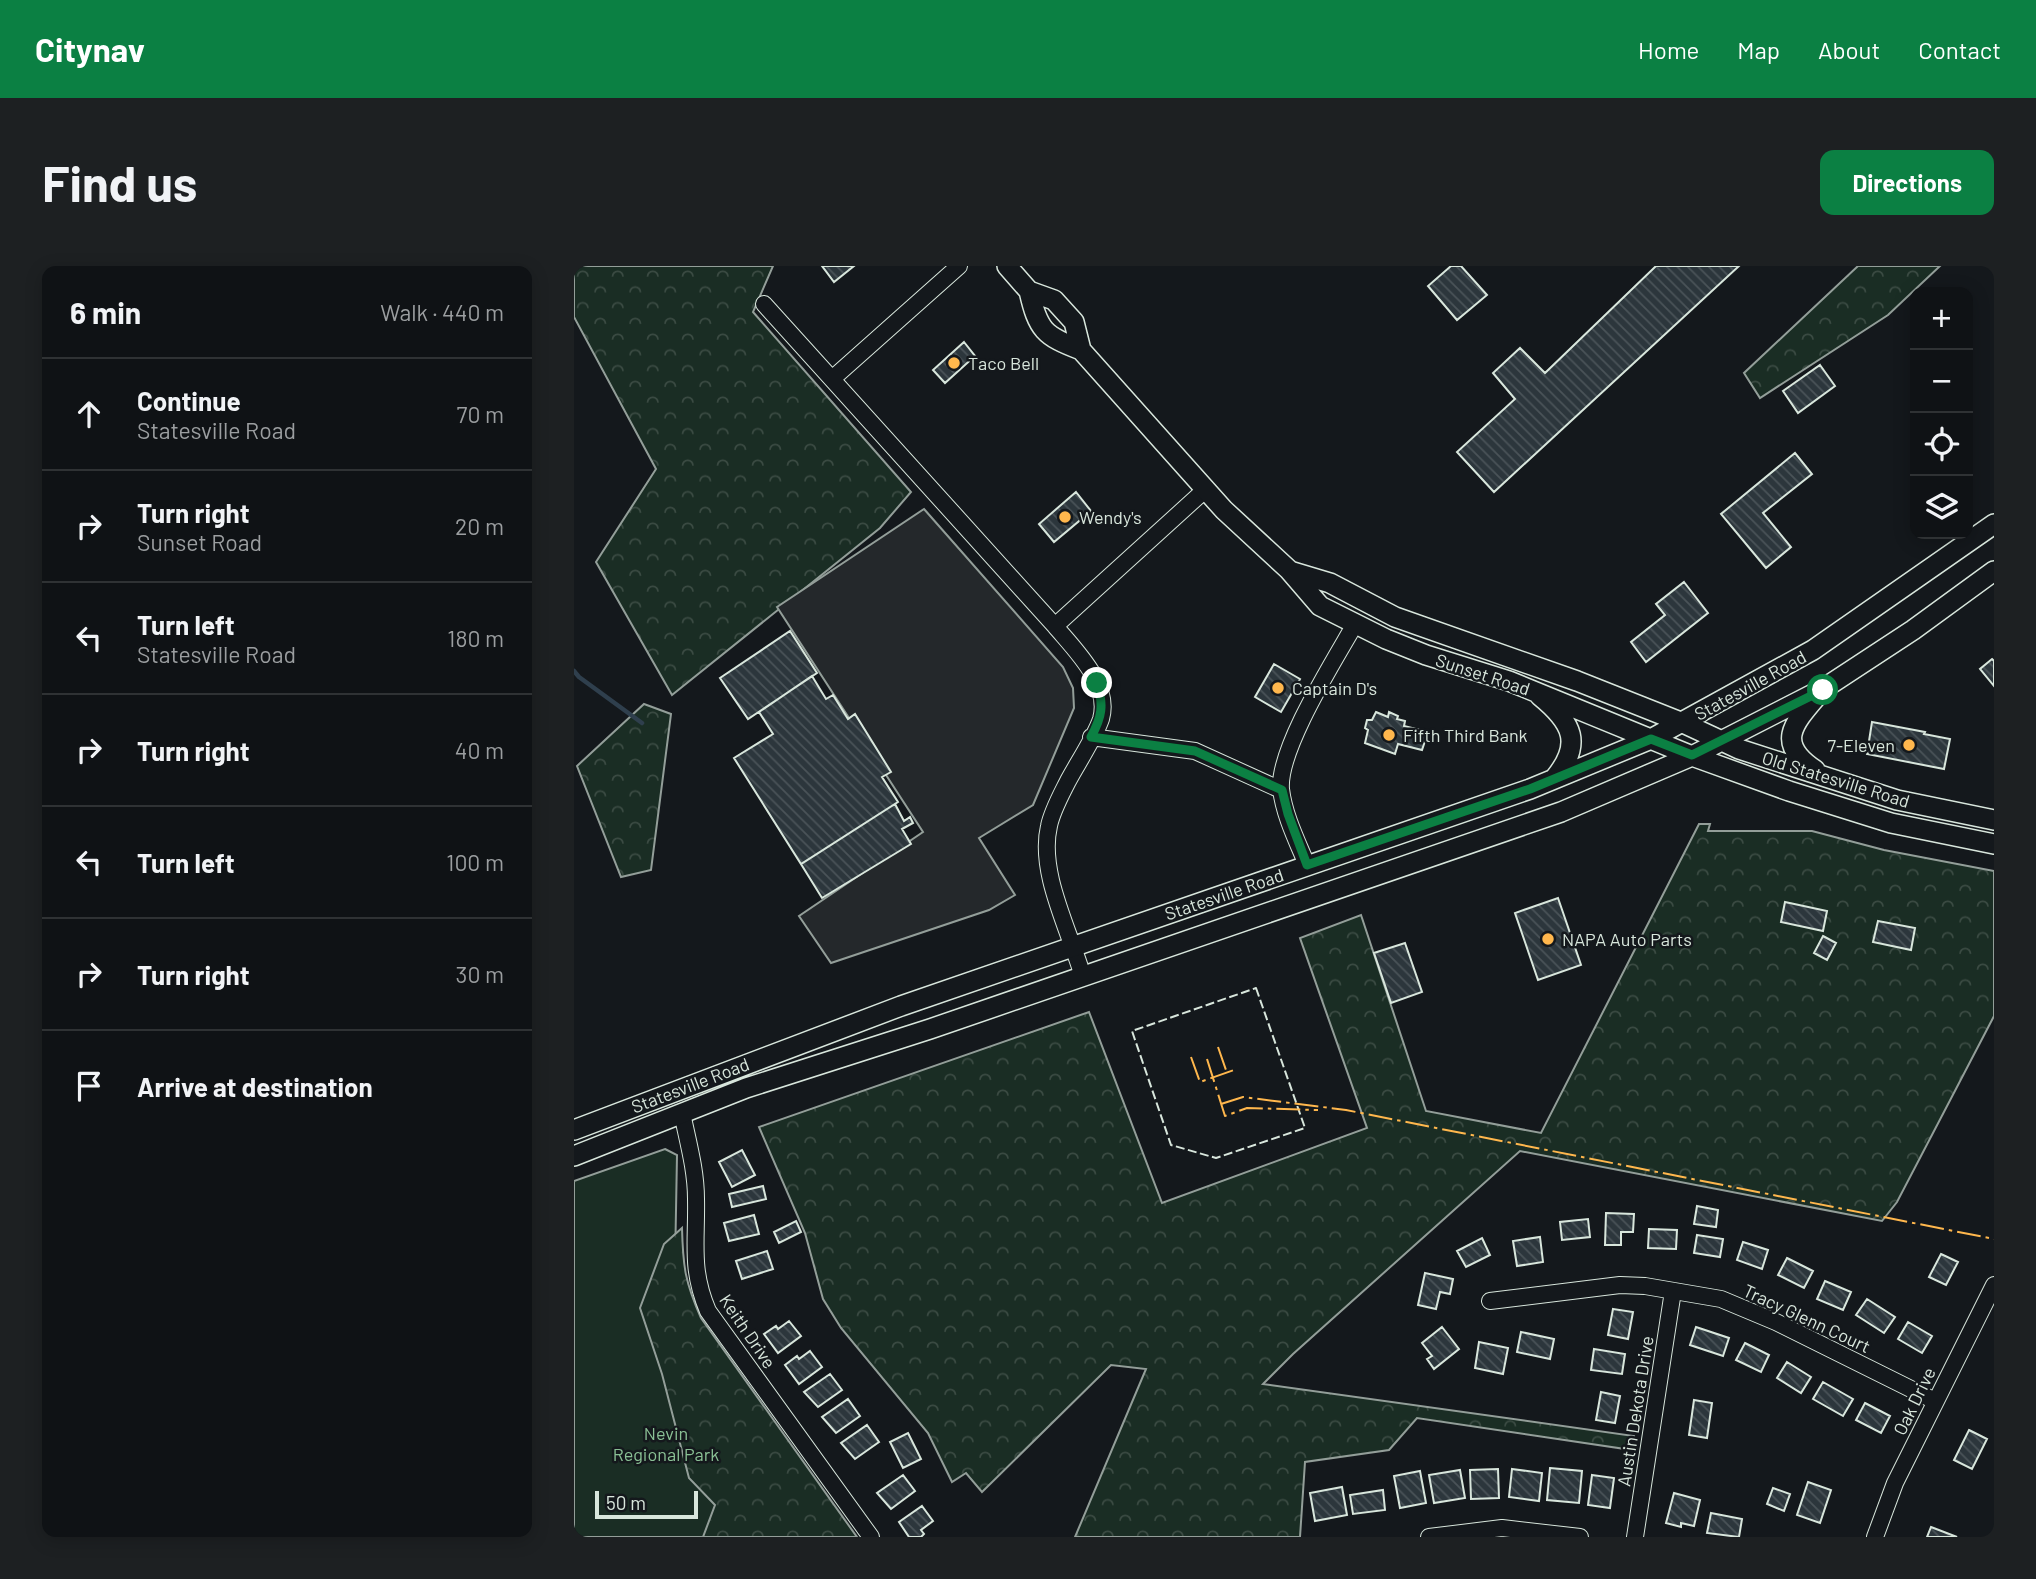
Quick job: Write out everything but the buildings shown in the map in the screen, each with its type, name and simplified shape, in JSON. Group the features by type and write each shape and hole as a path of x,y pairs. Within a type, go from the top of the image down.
{"main road":[{"name":"Sunset Road","path":"1007,266 1029,291 1035,318 1054,340 1081,350 1242,529 1289,570 1320,606 1426,655 1531,689 1692,755"},
{"name":"Statesville Road","path":"574,1130 826,1034 1554,779 1651,739 1813,650 1994,524"},
{"name":"Sunset Road","path":"1289,570 1330,583 1421,627 1517,658 1683,723"},
{"name":"Statesville Road","path":"574,1156 746,1088 930,1029 1561,812 1692,755 1823,690 1913,630 1994,570"},
{"path":"1531,689 1554,708 1570,733 1569,758 1554,779"},
{"path":"1823,690 1801,714 1792,728 1791,739 1801,761 1825,777"},
{"name":"Old Statesville Road","path":"1683,723 1719,741 1897,800 1994,820"},
{"name":"Old Statesville Road","path":"1692,755 1790,791 1891,823 1994,844"}],"street":[{"path":"832,379 959,266"},
{"path":"764,304 1055,626 1081,657 1097,683 1102,700 1101,719 1060,796 1049,825 1047,854 1055,897 1083,977"},
{"path":"1055,626 1206,489"},
{"path":"1307,865 1288,814 1281,773 1293,737 1355,624"},
{"path":"1091,737 1195,751 1282,790"},
{"name":"Keith Drive","path":"682,1113 692,1156 696,1198 696,1275 708,1311 871,1537"},
{"name":"Tracy Glenn Court","path":"1490,1301 1620,1284 1721,1299 1749,1309 1935,1401"},
{"name":"Oak Drive","path":"1875,1537 1895,1483 1994,1284"},
{"name":"Austin Dekota Drive","path":"1636,1537 1673,1291"},
{"path":"1429,1537 1502,1528 1580,1537"}],"green space":[{"path":"574,266 773,266 753,312 911,492 880,528 672,695 596,562 656,469 574,317"},
{"path":"1858,266 1940,266 1918,287 1910,287 1910,294 1888,315 1760,398 1744,373"},
{"path":"644,704 671,714 651,870 621,877 577,766"},
{"path":"1699,824 1710,824 1708,831 1812,831 1884,850 1994,871 1994,1016 1897,1202 1882,1221 1520,1151 1263,1384 1634,1436 1632,1450 1417,1418 1389,1450 1305,1462 1300,1537 1075,1537 1146,1369 1111,1365 982,1492 966,1473 952,1482 928,1433 841,1328 823,1299 805,1233 759,1127 1089,1012 1162,1203 1367,1128 1300,938 1361,915 1426,1111 1541,1133"},
{"name":"Nevin Regional Park","path":"665,1149 677,1155 675,1266 679,1291 848,1537 574,1537 574,1181"},
{"path":"682,1228 686,1274 701,1318 857,1537 703,1537 715,1505 689,1478 662,1374 640,1308 664,1244"}],"shaded area":[{"path":"924,509 1063,667 1073,688 1074,708 1033,805 979,838 1015,895 989,910 831,963 799,916 923,832 777,607"}],"waterway":[{"path":"574,671 642,723"}],"fence":[{"path":"1256,988 1305,1128 1216,1158 1171,1145 1132,1031 1256,988"}],"power":[{"path":"1218,1047 1227,1073"},
{"path":"1191,1057 1200,1082 1234,1070"},
{"path":"1207,1059 1225,1116 1247,1108 1318,1110"},
{"path":"1221,1104 1243,1097 1346,1110 1994,1239"}],"place":[{"name":"Taco Bell","path":"954,363"},
{"name":"Wendy's","path":"1065,517"},
{"name":"Captain D's","path":"1278,688"},
{"name":"Fifth Third Bank","path":"1389,735"},
{"name":"7-Eleven","path":"1909,745"},
{"name":"NAPA Auto Parts","path":"1548,939"}],"route":[{"path":"1097,683 1102,700 1101,719 1091,737 1195,751 1282,790 1307,865 1530,789 1651,739 1692,755 1823,690"}]}
